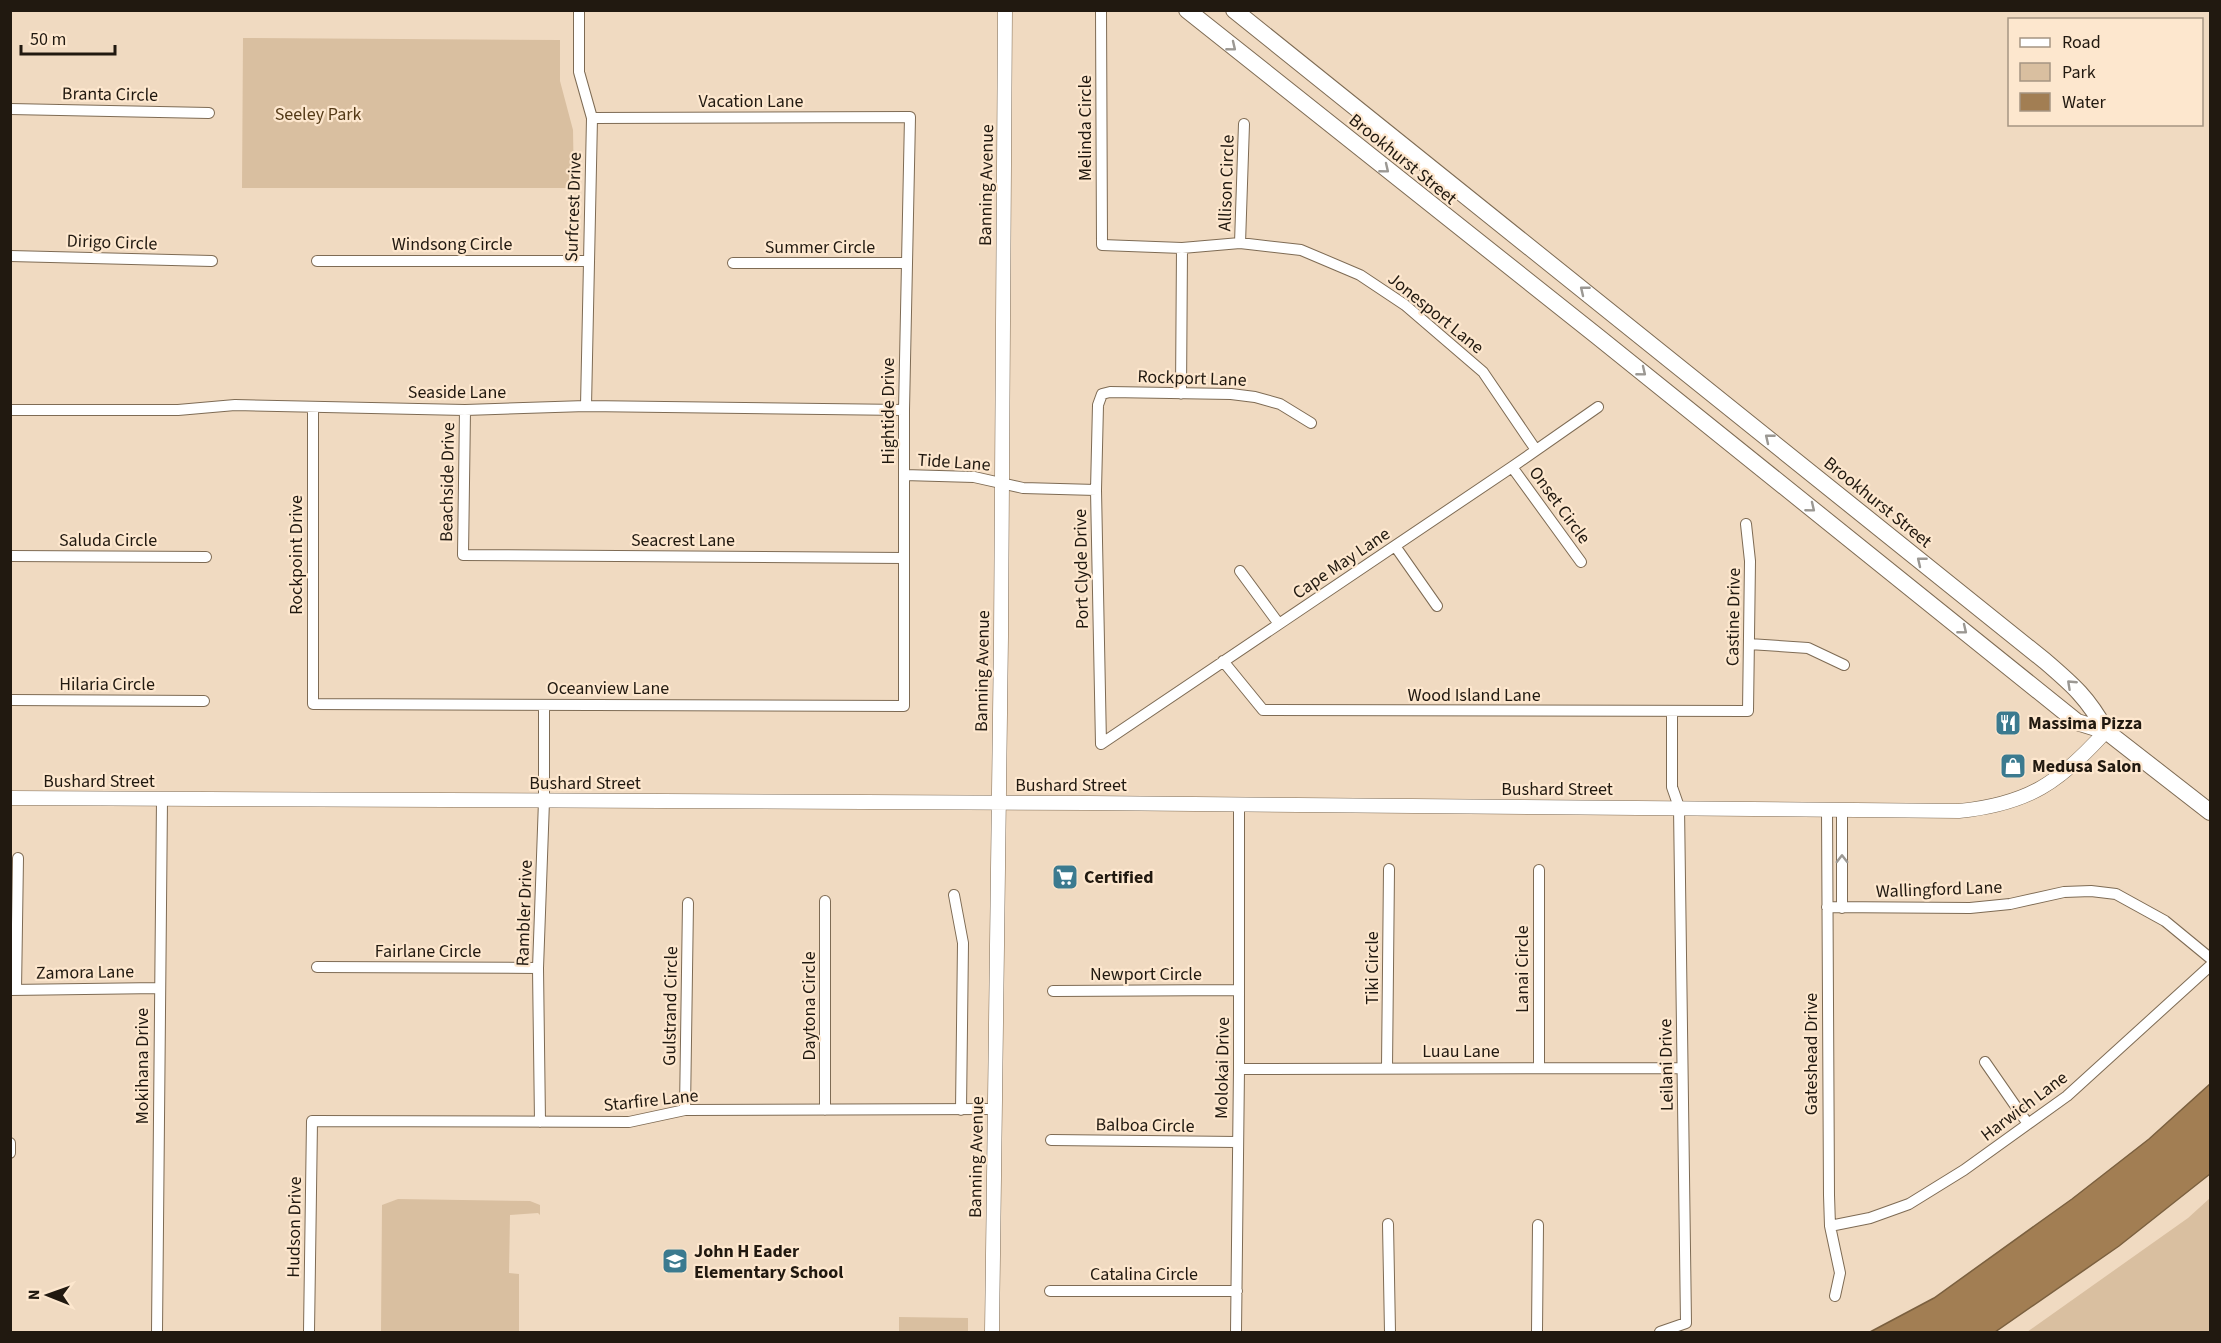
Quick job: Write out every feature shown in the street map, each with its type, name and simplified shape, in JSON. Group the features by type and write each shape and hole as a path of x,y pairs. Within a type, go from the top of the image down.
{"main road":[{"name":"Brookhurst Street","path":"1186,10 2078,722 2106,731 2211,812"},
{"name":"Brookhurst Street","path":"1234,10 2045,661 2083,695 2093,707 2106,731"},
{"path":"1597,336 1614,314"}],"street":[{"name":"Surfcrest Drive","path":"579,10 579,72 592,118 586,406"},
{"name":"Banning Avenue","path":"992,1332 1005,10"},
{"name":"Melinda Circle","path":"1101,10 1102,245"},
{"name":"Branta Circle","path":"10,109 210,113"},
{"name":"Vacation Lane","path":"592,118 910,117"},
{"name":"Hightide Drive","path":"904,706 904,410 910,117"},
{"name":"Allison Circle","path":"1240,243 1244,124"},
{"name":"Jonesport Lane","path":"1102,245 1182,248 1240,243 1301,250 1360,275 1405,305 1483,372 1536,450"},
{"path":"1181,394 1182,248"},
{"name":"Dirigo Circle","path":"10,256 212,261"},
{"name":"Windsong Circle","path":"316,261 588,261"},
{"name":"Summer Circle","path":"733,263 907,263"},
{"name":"Rockport Lane","path":"1102,394 1110,392 1231,394 1255,397 1280,404 1311,423"},
{"name":"Port Clyde Drive","path":"1101,744 1096,490 1098,405 1102,394"},
{"name":"Seaside Lane","path":"10,410 178,410 235,405 465,410 586,406 904,410"},
{"name":"Rockpoint Drive","path":"313,407 313,704"},
{"name":"Cape May Lane","path":"1101,744 1598,407"},
{"name":"Beachside Drive","path":"463,555 465,410"},
{"name":"Onset Circle","path":"1512,467 1581,562"},
{"name":"Tide Lane","path":"904,476 974,477 1023,488 1096,490"},
{"name":"Castine Drive","path":"1746,524 1750,561 1748,711"},
{"path":"1395,546 1437,606"},
{"name":"Seacrest Lane","path":"463,555 904,558"},
{"name":"Saluda Circle","path":"10,556 206,557"},
{"path":"1240,571 1279,624"},
{"path":"1749,644 1808,648 1844,665"},
{"name":"Wood Island Lane","path":"1223,661 1263,710 1748,711"},
{"name":"Hilaria Circle","path":"10,700 204,701"},
{"name":"Oceanview Lane","path":"313,704 904,706"},
{"name":"Rambler Drive","path":"540,1122 538,968 544,801 544,705"},
{"name":"Leilani Drive","path":"1659,1332 1686,1323 1679,807 1672,787 1672,712"},
{"name":"Bushard Street","path":"10,798 998,802 1959,811 1988,808 2042,788 2071,767 2106,731"},
{"name":"Mokihana Drive","path":"158,1332 162,799"},
{"name":"Molokai Drive","path":"1236,1332 1239,804"},
{"name":"Gateshead Drive","path":"1827,809 1830,1226 1840,1273 1835,1296"},
{"path":"1842,810 1842,908"},
{"path":"13,990 18,858"},
{"name":"Tiki Circle","path":"1387,1068 1389,869"},
{"name":"Lanai Circle","path":"1539,870 1539,1067"},
{"name":"Wallingford Lane","path":"1827,907 1970,908 2010,904 2064,892 2091,891 2116,894 2165,921 2211,958"},
{"name":"Banning Avenue","path":"954,896 963,943 961,1110"},
{"name":"Daytona Circle","path":"825,902 825,1110"},
{"name":"Gulstrand Circle","path":"685,1110 688,903"},
{"name":"Harwich Lane","path":"1830,1226 1870,1218 1909,1204 1964,1170 2067,1096 2211,966"},
{"name":"Fairlane Circle","path":"317,967 538,968"},
{"name":"Zamora Lane","path":"13,990 159,988"},
{"name":"Newport Circle","path":"1053,991 1239,990"},
{"path":"1984,1062 2028,1124"},
{"name":"Luau Lane","path":"1239,1069 1682,1068"},
{"name":"Starfire Lane","path":"312,1121 629,1122 685,1110 994,1109"},
{"name":"Hudson Drive","path":"309,1332 312,1121"},
{"name":"Balboa Circle","path":"1052,1140 1237,1142"},
{"path":"10,1153 11,1143"},
{"path":"1388,1224 1390,1332"},
{"path":"1537,1332 1538,1225"},
{"name":"Catalina Circle","path":"1050,1291 1237,1291"}],"green space":[{"name":"Seeley Park","path":"243,38 560,40 560,81 573,130 574,188 242,188"},
{"path":"2210,1198 2210,1332 2027,1332 2188,1218"},
{"path":"398,1199 530,1201 540,1205 540,1215 538,1213 510,1215 509,1273 519,1274 519,1332 381,1332 382,1205"},
{"path":"899,1317 968,1318 968,1332 899,1332"}],"water":[{"path":"2210,1084 2210,1174 2119,1246 1995,1332 1870,1332 1934,1298 2072,1199 2149,1139"}],"place":[{"name":"Massima Pizza","path":"2008,723"},
{"name":"Medusa Salon","path":"2013,766"},
{"name":"Certified","path":"1065,877"},
{"name":"John H Eader Elementary School","path":"675,1261"}]}
